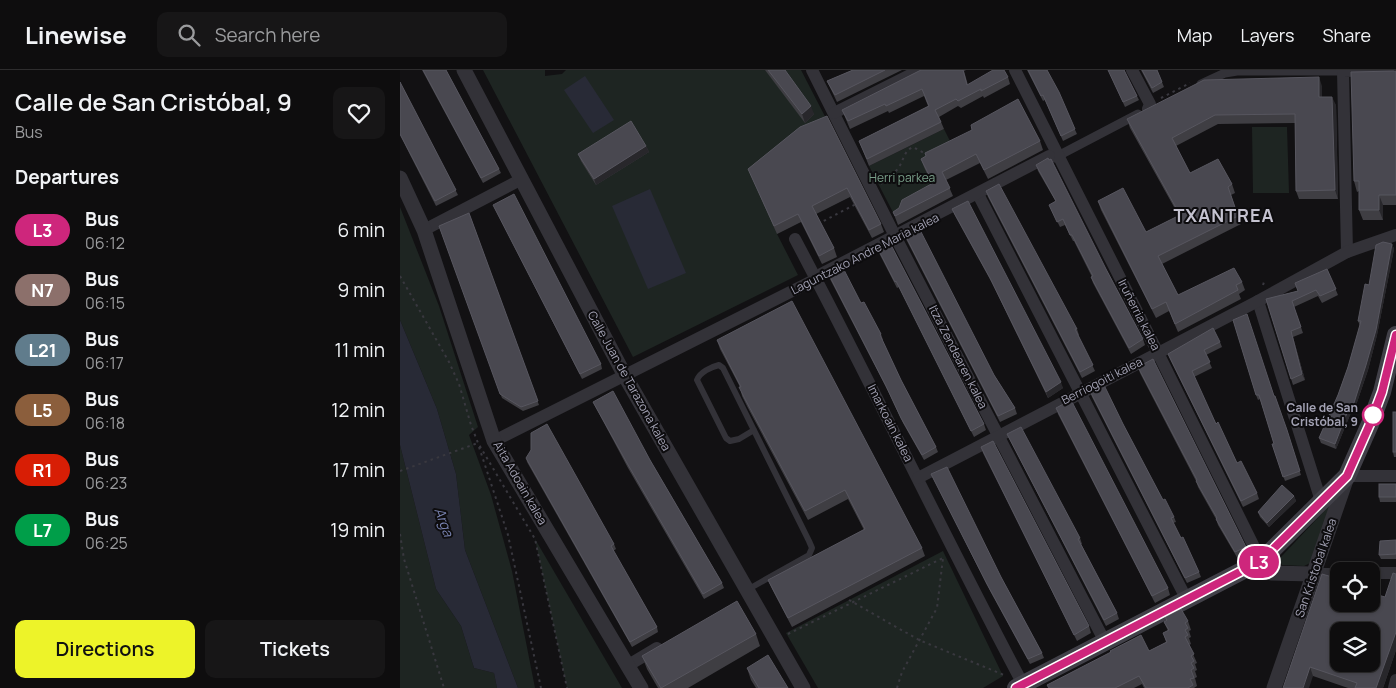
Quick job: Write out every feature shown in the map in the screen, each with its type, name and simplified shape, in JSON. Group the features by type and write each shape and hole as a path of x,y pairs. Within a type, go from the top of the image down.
{"main road":[{"name":"San Kristobal kalea","path":"1347,476 1370,424 1389,392 1396,335"},
{"path":"1020,683 1105,642 1261,561 1347,476"}],"street":[{"name":"Calle Juan de Tarazona kalea","path":"464,70 624,376 803,688"},
{"name":"Itza Zendearen kalea","path":"812,70 1105,642"},
{"path":"834,113 920,70"},
{"name":"Iruñerria kalea","path":"1015,70 1054,156 1158,353 1261,561"},
{"path":"1132,70 1150,104 1155,104"},
{"path":"1191,86 1225,73 1238,71 1388,70"},
{"path":"1344,71 1347,252"},
{"name":"Laguntzako Andre Maria kalea","path":"896,237 1155,104"},
{"name":"Laguntzako Andre Maria kalea","path":"494,441 979,196 1054,156"},
{"name":"Aita Adoain kalea","path":"400,178 424,230 494,441 641,688"},
{"path":"424,230 522,179"},
{"path":"979,196 1187,600"},
{"name":"Berriogoiti kalea","path":"918,478 1258,301 1347,252 1396,236"},
{"name":"Imarkoain kalea","path":"795,239 818,276 950,546 1020,683"},
{"path":"1258,301 1321,502"},
{"path":"1347,476 1396,476"},
{"name":"San Kristobal kalea","path":"1274,688 1347,476"},
{"path":"1261,561 1271,573 1330,574"},
{"path":"1380,573 1396,573"},
{"path":"736,602 748,592"},
{"path":"627,666 664,644"},
{"path":"1394,688 1396,680"}],"lane":[{"path":"748,592 809,555 812,548 724,368 719,365 712,367 699,376 698,380 701,388 726,438 730,441 739,439 754,430"}],"path":[{"path":"1155,104 1191,86"},
{"path":"879,185 892,176 899,167 907,150 913,147 927,155"},
{"path":"813,227 862,202"},
{"path":"400,276 449,362 459,384 472,430 478,443 535,539 567,688"},
{"path":"400,471 478,443"},
{"path":"478,443 508,535 541,688"},
{"path":"400,534 404,559 444,688"},
{"path":"897,688 902,672 937,608 944,550 950,546"},
{"path":"776,640 943,558"},
{"path":"849,600 919,640 1020,683"}],"green space":[{"path":"483,70 545,70 545,76 562,74 566,70 801,70 863,190 777,234 798,275 633,357"},
{"path":"1252,127 1287,127 1289,193 1253,193"},
{"name":"Herri parkea","path":"944,129 954,149 936,192 897,220 869,166"},
{"path":"400,207 439,306 478,427 469,435 491,495 512,571 535,688 518,688 465,550 456,474 437,409 400,320"},
{"path":"400,445 436,589 461,626 474,668 494,673 497,688 400,688"},
{"path":"1330,505 1312,562 1304,566 1282,565 1281,557"},
{"path":"535,539 622,688 567,688"},
{"path":"943,551 1003,676 983,688 818,688 786,633"}],"water":[{"path":"585,76 614,120 593,133 564,90"},
{"path":"650,189 686,273 648,289 612,206"},
{"name":"Arga","path":"400,320 437,409 456,474 465,550 518,688 497,688 494,673 474,668 461,626 436,589 400,445"}],"building":[{"path":"423,70 446,70 499,169 481,178"},
{"path":"768,70 785,70 811,106 802,114"},
{"path":"853,70 885,70 835,95 827,81"},
{"path":"921,70 963,70 967,85 993,70 1004,70 1008,77 981,91 981,89 958,101 956,99 935,110 941,122 867,159 859,141 929,106 922,89 848,121 842,110"},
{"path":"1028,70 1047,70 1075,129 1061,136 1043,95 1041,96"},
{"path":"1108,70 1124,70 1137,96 1123,102"},
{"path":"1142,70 1157,70 1162,82 1152,88"},
{"path":"1396,71 1396,195 1379,195 1379,210 1359,210 1359,181 1354,181 1351,72"},
{"path":"1319,77 1319,97 1332,97 1335,190 1296,191 1295,114 1215,115 1172,138 1190,173 1218,159 1232,184 1228,187 1238,216 1158,256 1178,295 1234,268 1242,282 1236,285 1238,290 1175,324 1166,302 1152,309 1098,201 1123,188 1146,232 1180,215 1127,119 1204,80"},
{"path":"400,82 456,190 435,201 400,134"},
{"path":"1018,99 1040,141 984,170 976,154 942,172 950,188 895,216 893,212 899,208 902,200 933,183 921,159 926,156 925,153 972,130 971,125"},
{"path":"827,116 881,224 869,230 847,188 812,206 834,248 819,256 798,214 774,226 748,169 800,127"},
{"path":"631,121 646,146 594,179 578,154"},
{"path":"1048,158 1049,160 1051,159 1143,339 1129,348 1091,277 1093,276 1072,235 1070,235 1063,219 1057,222 1049,205 1056,201 1036,165"},
{"path":"999,184 1077,329 1075,329 1093,365 1080,372 986,191"},
{"path":"514,194 601,364 580,374 493,205"},
{"path":"968,201 1061,382 1046,392 990,278 952,209"},
{"path":"469,213 538,401 521,407 500,394 439,226"},
{"path":"918,226 994,375 1015,408 998,416 904,233"},
{"path":"889,241 984,424 971,431 877,247"},
{"path":"1383,242 1392,244 1376,330 1353,406 1350,405 1335,444 1319,438 1348,367 1361,321 1358,321 1365,284 1369,285 1376,245"},
{"path":"842,266 861,303 864,302 881,334 901,380 936,447 922,455 901,418 828,273"},
{"path":"1327,269 1336,289 1320,296 1316,290 1292,301 1301,327 1291,331 1302,374 1291,379 1266,299 1298,291 1295,283"},
{"path":"792,301 922,548 788,618 768,580 865,529 845,490 805,511 745,399 739,387 741,387 717,340"},
{"path":"1247,314 1300,471 1283,477 1259,395 1256,395 1233,320"},
{"path":"1213,328 1220,342 1204,350 1210,362 1192,371 1216,424 1218,422 1237,463 1241,461 1257,493 1241,501 1168,354"},
{"path":"1153,359 1246,547 1235,552 1196,481 1138,367"},
{"path":"1104,385 1163,500 1165,499 1174,517 1171,518 1181,538 1183,537 1199,572 1185,578 1090,391"},
{"path":"613,391 650,460 722,583 703,594 593,402"},
{"path":"1071,400 1168,588 1152,596 1056,408"},
{"path":"1393,412 1396,412 1396,452 1393,452"},
{"path":"547,424 614,544 611,546 657,627 630,642 526,458 531,450 531,433"},
{"path":"1021,427 1080,538 1078,539 1117,613 1104,620 1007,434"},
{"path":"993,441 1089,626 1074,635 981,447"},
{"path":"947,467 1001,577 1042,653 1028,659 987,584 931,474"},
{"path":"1379,484 1396,484 1396,497 1379,497"},
{"path":"1282,485 1294,496 1267,523 1258,512"},
{"path":"1396,540 1396,554 1379,555 1380,541"},
{"path":"1393,573 1396,574 1396,632 1376,688 1355,688 1357,683 1310,667 1303,688 1283,688 1322,574 1330,576 1330,612 1380,612 1380,596 1385,597"},
{"path":"737,601 756,634 661,688 642,656"},
{"path":"1181,609 1188,621 1185,623 1188,628 1185,630 1188,635 1185,637 1194,654 1191,656 1194,661 1191,663 1194,668 1191,670 1194,678 1190,679 1193,685 1188,688 1146,688 1139,676 1115,688 1049,688 1047,685 1141,635 1149,651 1167,642 1163,633 1169,630 1164,622 1167,620 1165,617"},
{"path":"768,655 788,688 759,688 747,668"}],"bus line":[{"name":"L3","path":"1016,688 1261,561 1347,476 1382,392 1396,335"}],"place":[{"name":"Calle de San Cristóbal, 9","path":"1373,415"}],"district":[{"name":"TXANTREA","path":"1224,216"}]}
